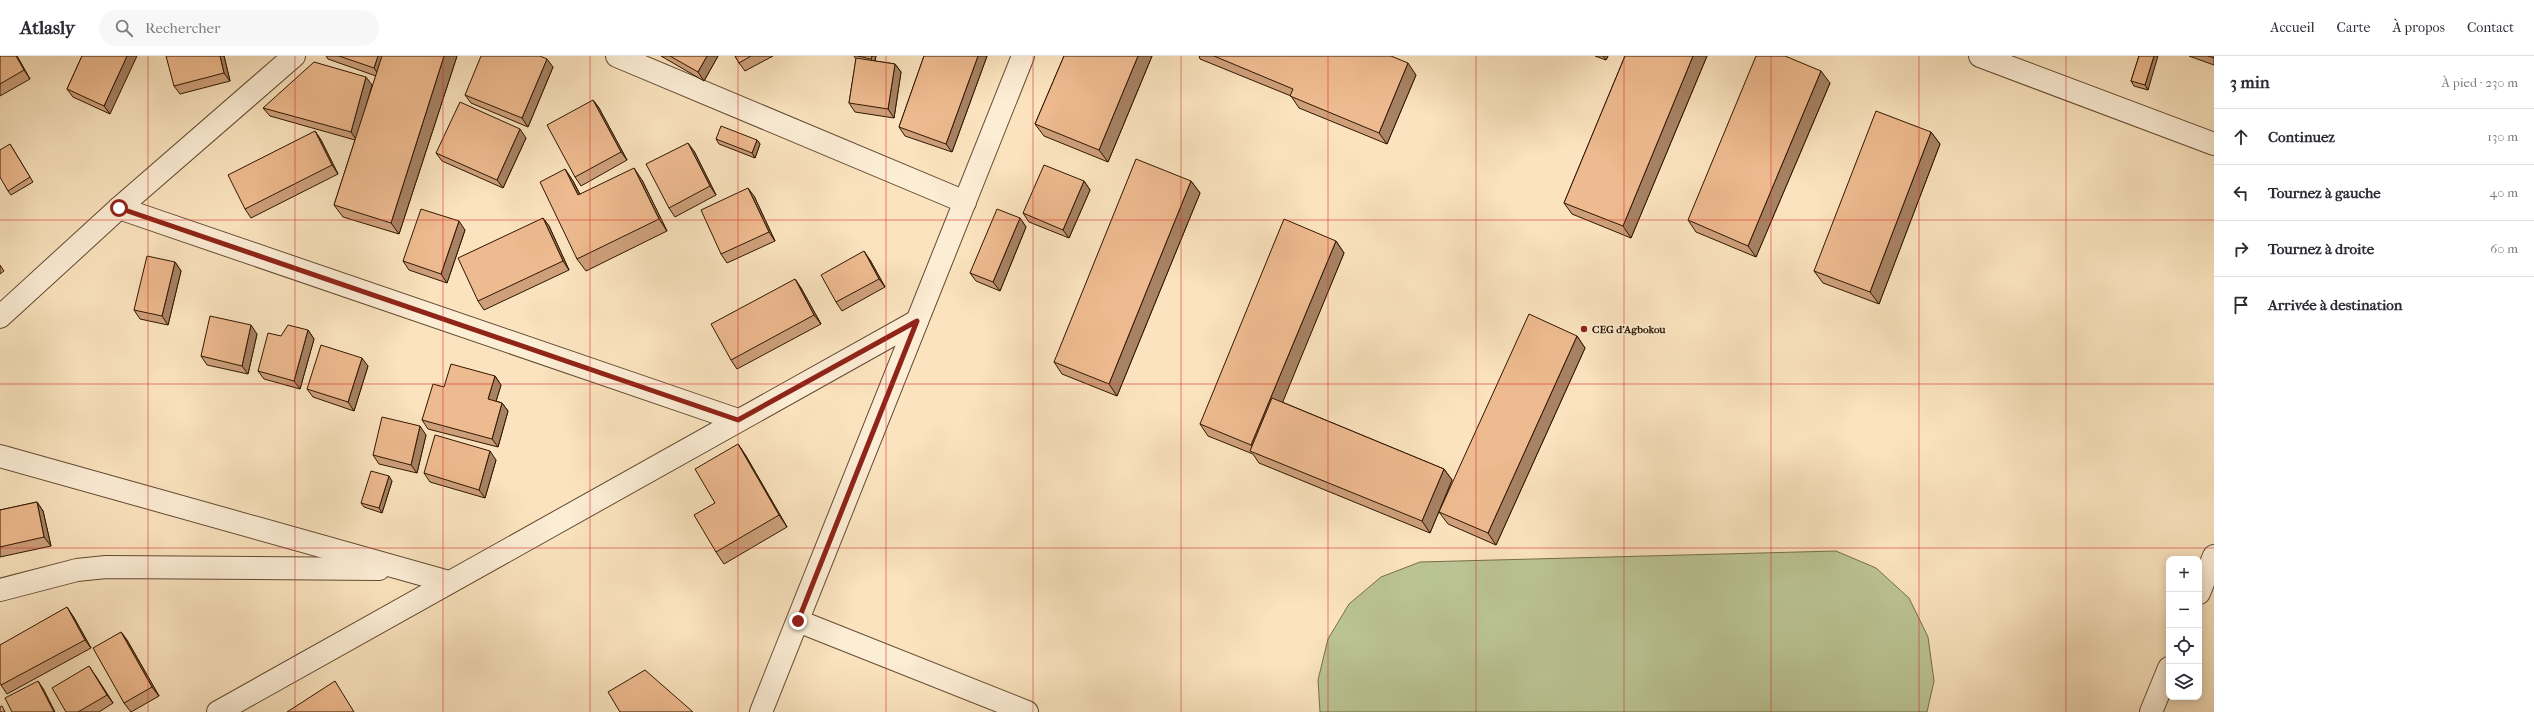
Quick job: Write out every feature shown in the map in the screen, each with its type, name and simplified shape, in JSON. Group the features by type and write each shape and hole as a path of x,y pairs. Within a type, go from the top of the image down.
{"street":[{"path":"0,317 119,208 294,56"},
{"path":"617,56 965,202"},
{"path":"762,712 1023,56"},
{"path":"1980,56 2214,144"},
{"path":"119,208 738,420"},
{"path":"218,712 917,321"},
{"path":"0,456 449,582"},
{"path":"2199,592 2214,556"},
{"path":"0,590 77,570 106,567 149,566 410,570"},
{"path":"798,621 1026,712"},
{"path":"2151,712 2166,675"}],"green space":[{"path":"1836,551 1876,568 1909,598 1928,637 1934,681 1927,712 1320,712 1318,680 1328,639 1349,604 1381,577 1420,562"}],"building":[{"path":"0,56 16,56 24,70 0,84"},
{"path":"82,56 127,56 104,106 67,89"},
{"path":"166,56 220,56 224,73 174,86"},
{"path":"339,56 378,56 374,68"},
{"path":"382,56 444,56 391,223 334,205"},
{"path":"481,56 540,56 547,59 522,118 465,95"},
{"path":"670,56 707,56 698,72"},
{"path":"735,56 751,56 739,63"},
{"path":"858,56 872,56 871,59"},
{"path":"924,56 978,56 946,144 899,127"},
{"path":"1064,56 1138,56 1099,150 1035,124"},
{"path":"1214,56 1391,56 1408,63 1379,133 1290,96 1293,89"},
{"path":"1625,56 1693,56 1623,226 1564,203"},
{"path":"1756,56 1785,56 1821,71 1748,246 1688,220"},
{"path":"2139,56 2154,56 2145,85 2131,81"},
{"path":"856,58 895,64 888,109 849,103"},
{"path":"314,62 366,77 351,132 263,108"},
{"path":"593,100 621,152 575,177 547,125"},
{"path":"460,102 520,129 497,180 436,153"},
{"path":"1876,111 1931,132 1870,292 1814,271"},
{"path":"721,126 757,140 752,153 716,139"},
{"path":"315,131 332,165 245,209 228,175"},
{"path":"688,143 710,186 669,208 646,164"},
{"path":"10,144 30,177 8,191 0,177 0,150"},
{"path":"1136,159 1191,181 1109,384 1054,362"},
{"path":"1044,165 1084,181 1063,230 1023,213"},
{"path":"634,168 659,219 577,259 540,182 565,169 578,195"},
{"path":"748,188 769,232 721,254 701,210"},
{"path":"421,209 459,221 441,274 403,261"},
{"path":"997,209 1020,218 993,282 970,273"},
{"path":"543,218 563,261 478,301 458,258"},
{"path":"1284,219 1336,241 1251,445 1200,424"},
{"path":"864,251 879,279 836,302 821,275"},
{"path":"147,256 175,262 162,316 134,310"},
{"path":"795,279 814,315 731,360 711,324"},
{"path":"1529,314 1577,336 1488,533 1439,512"},
{"path":"210,316 251,325 242,366 201,356"},
{"path":"288,325 308,330 294,381 258,371 268,333 281,336"},
{"path":"321,345 362,358 348,402 307,389"},
{"path":"451,364 495,376 488,399 502,403 492,439 422,420 433,384 444,387"},
{"path":"1272,398 1444,469 1422,521 1250,451"},
{"path":"382,417 420,426 411,465 373,455"},
{"path":"435,435 490,451 479,490 424,473"},
{"path":"738,444 779,515 716,552 694,515 715,503 695,469"},
{"path":"371,471 389,476 379,508 361,503"},
{"path":"37,502 44,537 0,547 0,510"},
{"path":"67,607 85,640 1,685 0,645"},
{"path":"121,632 152,687 124,703 93,648"},
{"path":"89,666 107,695 78,712 66,712 52,688"},
{"path":"645,670 693,712 620,712 608,692"},
{"path":"38,681 54,712 12,712 5,698"},
{"path":"335,681 354,712 287,712"},
{"path":"2,706 5,712 0,712 0,707"}],"place":[{"name":"CEG d'Agbokou","path":"1584,329"}],"route":[{"path":"119,208 738,420 917,321 798,621"}]}
